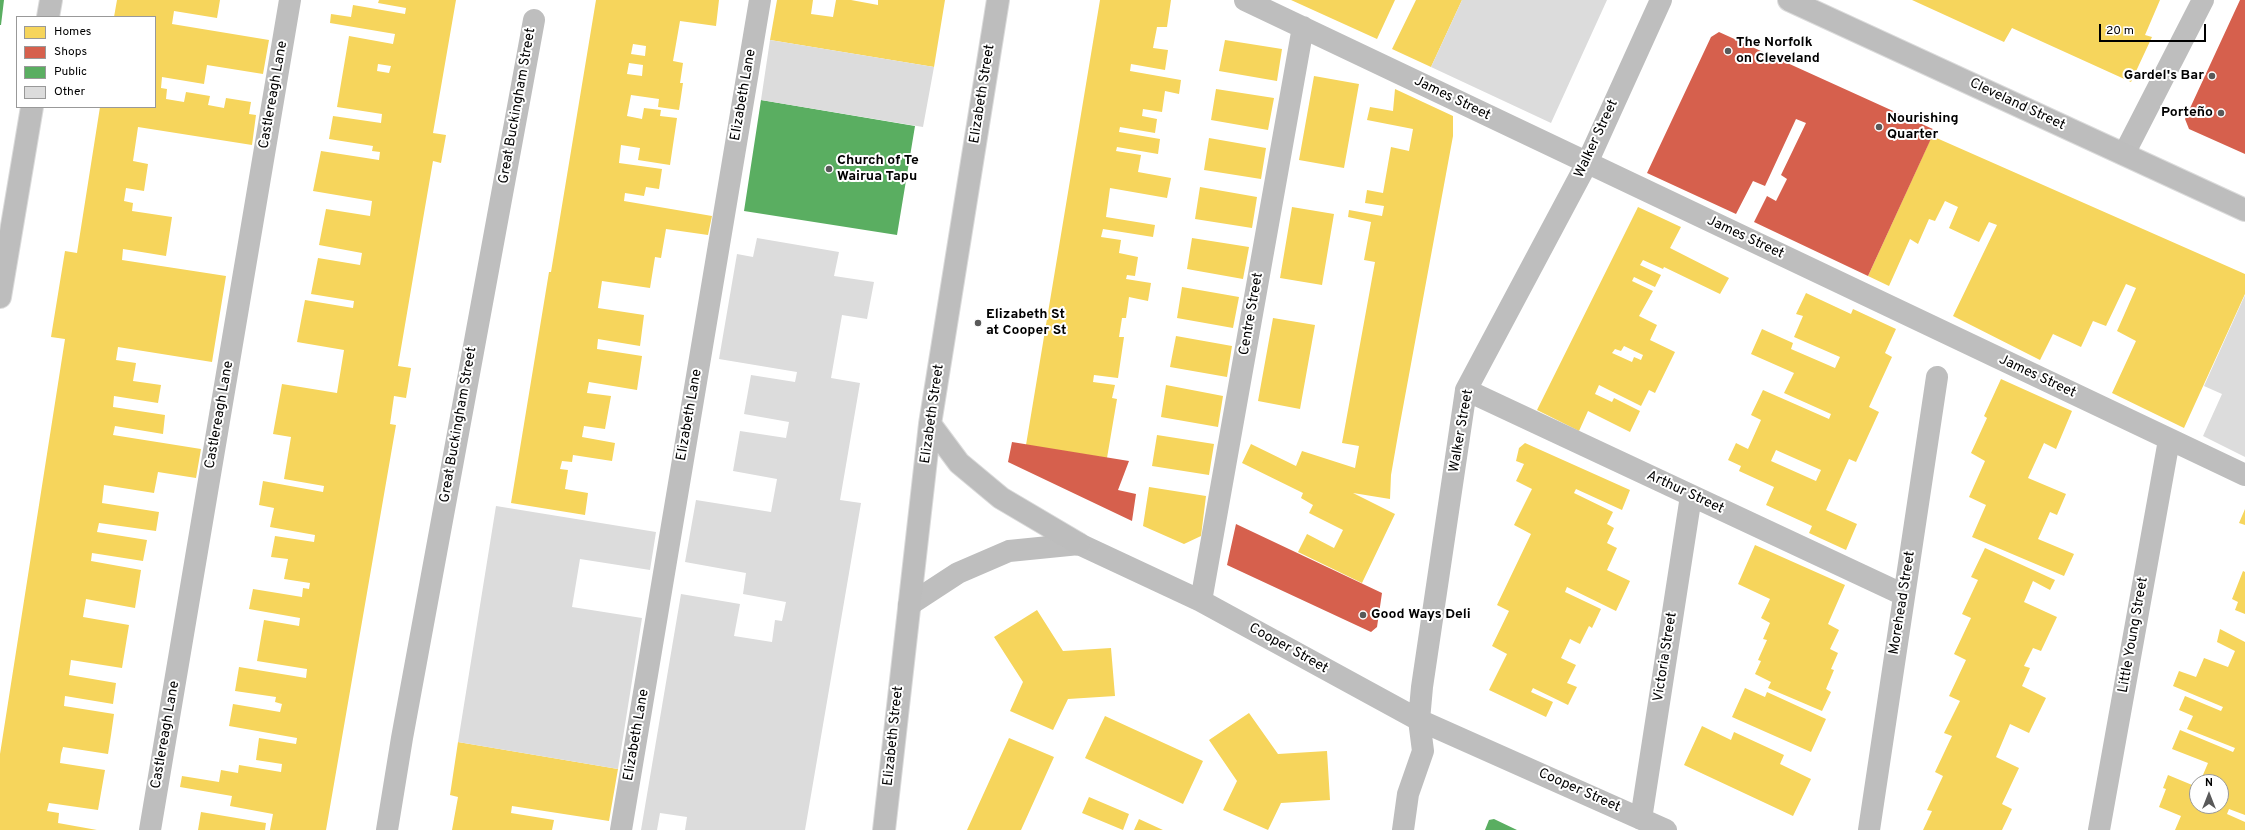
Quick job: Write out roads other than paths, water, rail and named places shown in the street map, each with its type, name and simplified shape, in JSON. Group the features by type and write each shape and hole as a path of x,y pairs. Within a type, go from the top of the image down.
{"main road":[{"path":"48,16 51,0"},
{"name":"Elizabeth Street","path":"884,830 930,424 998,0"},
{"name":"Cleveland Street","path":"1789,0 2245,210"},
{"path":"0,297 32,108"},
{"path":"930,424 958,463 1001,498 1079,544"}],"street":[{"name":"Castlereagh Lane","path":"150,830 290,0"},
{"name":"Elizabeth Lane","path":"621,830 760,0"},
{"name":"James Street","path":"1245,0 2245,476"},
{"name":"Walker Street","path":"1403,830 1408,794 1423,751 1419,720 1422,687 1466,390 1587,163 1661,0"},
{"path":"2124,154 2203,0"},
{"name":"Great Buckingham Street","path":"387,830 402,738 534,20"},
{"name":"Centre Street","path":"1200,601 1303,27"},
{"name":"Morehead Street","path":"1869,830 1937,376"},
{"name":"Arthur Street","path":"1466,390 1904,595"},
{"name":"Little Young Street","path":"2099,830 2170,440"},
{"name":"Victoria Street","path":"1641,819 1692,496"},
{"path":"909,605 958,573 1009,551 1079,544"},
{"name":"Cooper Street","path":"1079,544 1200,601 1419,720 1666,830"}],"place":[{"name":"The Norfolk on Cleveland","path":"1728,51"},
{"name":"Gardel's Bar","path":"2212,76"},
{"name":"Porteño","path":"2221,113"},
{"name":"Nourishing Quarter","path":"1879,127"},
{"name":"Church of Te Wairua Tapu","path":"829,169"},
{"name":"Elizabeth St at Cooper St","path":"978,323"},
{"name":"Good Ways Deli","path":"1363,615"}]}
